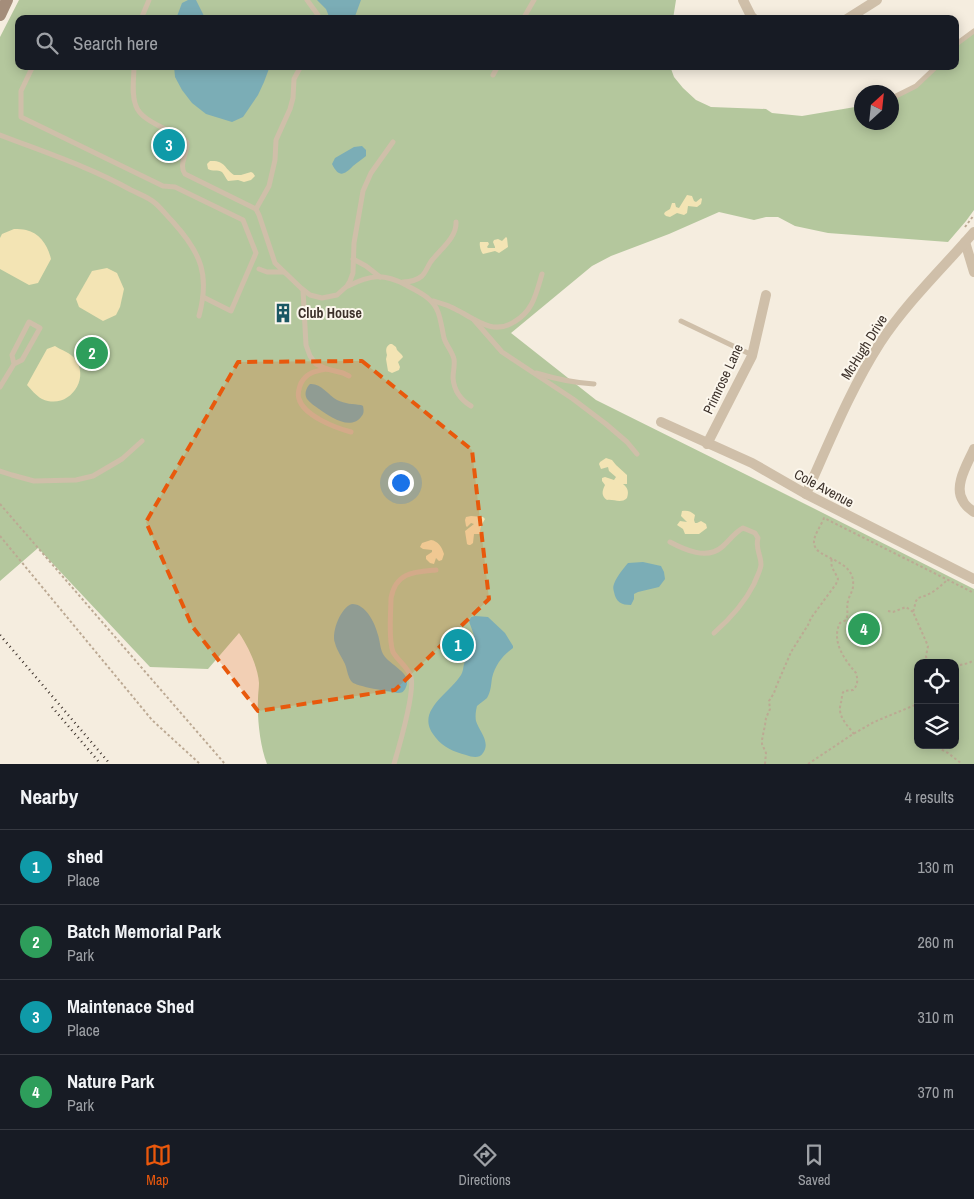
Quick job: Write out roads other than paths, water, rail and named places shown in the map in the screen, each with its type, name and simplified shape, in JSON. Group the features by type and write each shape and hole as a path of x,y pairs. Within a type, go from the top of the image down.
{"main road":[{"path":"0,15 8,0"}],"street":[{"path":"743,0 750,15"},
{"path":"853,15 877,0"},
{"name":"McHugh Drive","path":"806,494 852,393 881,342 915,296 965,242 970,229"},
{"path":"965,242 974,272"},
{"name":"Primrose Lane","path":"707,444 752,356 766,295"},
{"name":"Cole Avenue","path":"661,422 752,463 806,494 974,579"},
{"path":"974,449 960,480 960,495 964,503 974,512"}],"lane":[{"path":"145,0 145,7"},
{"path":"142,15 149,0"},
{"path":"307,0 316,15"},
{"path":"526,15 534,0"},
{"path":"959,43 974,31"},
{"path":"31,70 21,91 21,116 163,186 175,186 243,220 256,253 231,311 203,297"},
{"path":"134,70 135,105 139,114 181,136 187,142 182,165 185,174 256,209 275,263 310,295 322,298 337,295 350,281 353,273 354,243 363,191 371,174 393,142"},
{"path":"256,209 269,186 275,160 276,140 290,109 293,98 294,79 300,70"},
{"path":"493,76 496,70"},
{"path":"899,94 916,86 933,70"},
{"path":"0,135 115,181 155,203 184,234 196,252 204,283 203,297 198,316"},
{"path":"400,282 414,281 422,276 454,233 456,222"},
{"path":"353,259 380,277"},
{"path":"259,269 267,272 284,272"},
{"path":"430,300 456,309 474,320 496,328 504,327 520,318 531,307 542,274"},
{"path":"347,286 366,278 380,277 400,282 424,295 434,303 445,340 453,356 453,377 456,390 461,398 471,406"},
{"path":"303,290 306,346 310,356 316,364 348,376"},
{"path":"474,320 502,352 606,424 627,442 637,454"},
{"path":"681,321 752,356"},
{"path":"0,387 14,364 22,360 40,328 29,322 12,355 14,364"},
{"path":"328,369 317,370 308,374 298,390 298,398 307,410 314,415 339,429 351,432"},
{"path":"529,371 555,379 594,384"},
{"path":"0,471 34,481 76,480 94,476 122,459 142,441"},
{"path":"670,542 689,551 707,553 722,547 743,528 755,533 758,538 756,544 760,553 761,563 758,575 742,604 730,619 714,633"},
{"path":"394,764 412,690 412,682 408,670 393,652 390,642 392,592 400,579 407,575 414,572 436,570"}],"water":[{"path":"188,0 196,0 204,15 178,15 182,3"},
{"path":"317,0 361,0 355,15 328,15 326,9"},
{"path":"174,70 268,70 258,95 243,117 232,122 206,114 192,103 175,77"},
{"path":"362,146 366,150 366,156 344,173 339,173 332,164 335,158 354,147"},
{"path":"310,384 318,385 340,401 363,406 363,415 351,423 340,421 328,415 307,399 306,391"},
{"path":"643,562 661,566 665,579 659,587 634,594 631,605 622,604 615,595 613,588 615,581 628,563"},
{"path":"352,604 362,607 369,615 377,630 383,654 406,677 407,682 403,692 397,693 366,687 352,682 336,646 334,633 338,620 344,610"},
{"path":"471,617 488,617 505,633 513,648 495,669 487,698 477,706 476,721 486,745 483,753 475,757 449,749 442,744 430,729 428,720 435,704 462,674 465,661 474,644 474,635 469,621"}],"railway":[{"path":"0,635 110,764"},
{"path":"52,707 99,762"}],"place":[{"name":"Maintenace Shed","path":"169,145"},
{"name":"Club House","path":"283,313"},
{"name":"Batch Memorial Park","path":"92,353"},
{"name":"Nature Park","path":"864,629"},
{"name":"shed","path":"458,645"}]}
